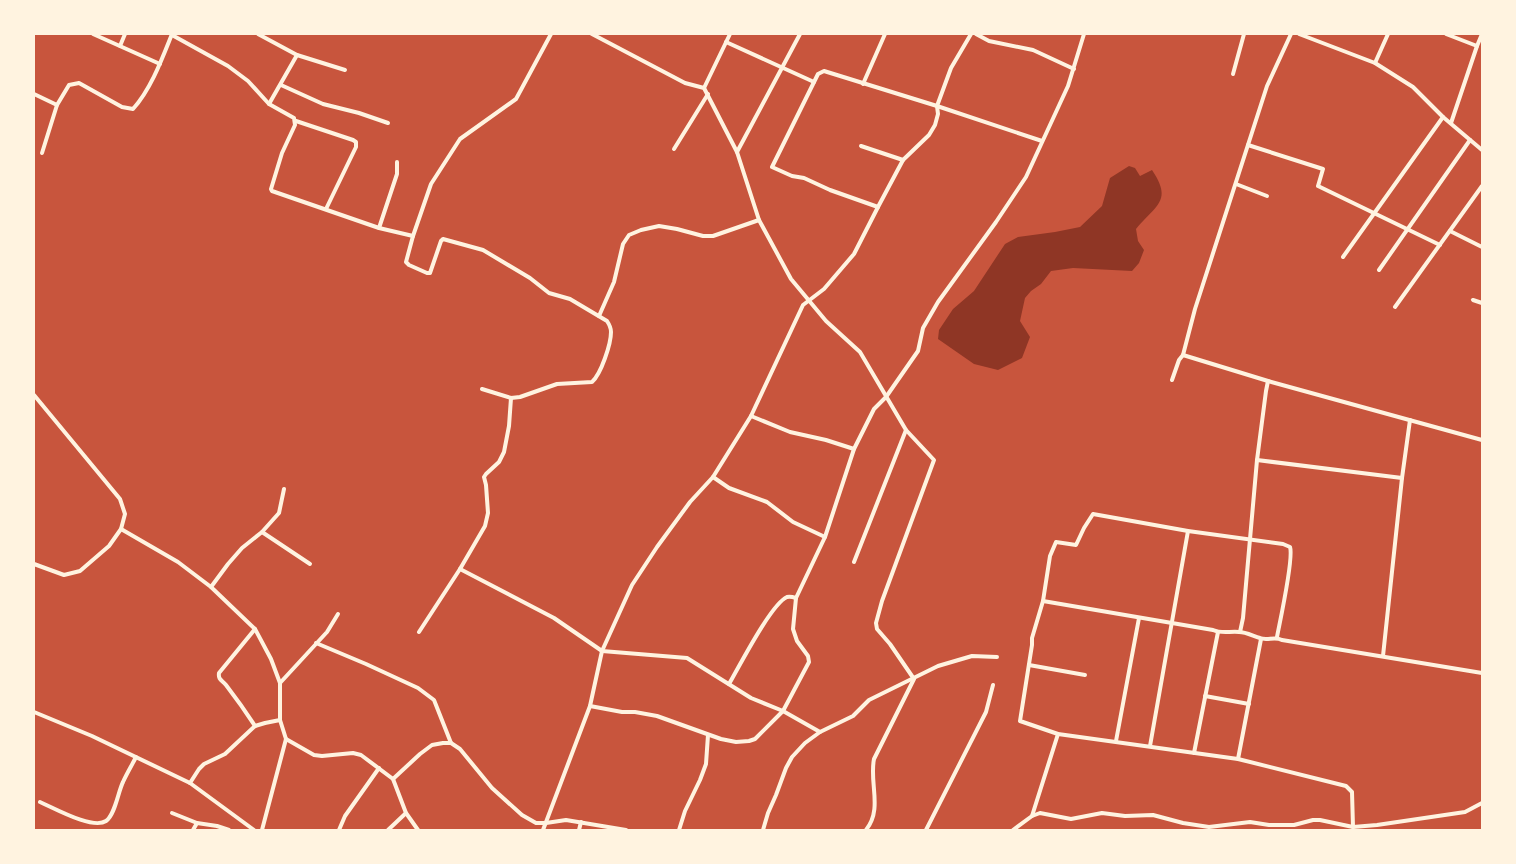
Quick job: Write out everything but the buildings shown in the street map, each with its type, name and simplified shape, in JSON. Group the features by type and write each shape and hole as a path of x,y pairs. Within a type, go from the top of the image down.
{"street":[{"path":"93,34 160,64"},
{"path":"120,46 125,34"},
{"path":"42,154 57,105 69,85 79,83 122,107 133,109 138,104 160,64 172,34 228,66 248,81 269,104 294,118 296,121 356,142 356,147 326,209"},
{"path":"258,34 297,55 345,70"},
{"path":"482,389 511,398 520,397 557,384 592,382 596,378 604,360 611,333 611,327 607,321 570,299 549,293 530,278 483,250 446,239 441,241 430,273 415,268 406,262 413,236 431,184 460,139 516,99 551,34"},
{"path":"592,34 685,83 704,88 737,152 759,220 791,279 826,320 860,352 906,430 933,458 934,463 882,601 876,624 877,629 890,644 914,679"},
{"path":"704,88 730,34"},
{"path":"737,152 800,34"},
{"path":"863,84 885,34"},
{"path":"543,830 590,706 602,651 636,579 690,502 713,477 751,416 803,304 824,289 854,254 903,160 929,135 935,125 938,114 937,106 951,68 971,34"},
{"path":"976,34 989,41 1033,50 1074,69"},
{"path":"590,706 622,712 635,712 657,716 708,735 736,742 755,739 783,712 808,662 808,656 797,641 793,629 796,598 825,537 854,449 874,409 886,397 918,351 923,328 938,302 996,222 1026,177 1068,86 1084,34"},
{"path":"1233,74 1244,34"},
{"path":"1172,380 1183,355 1195,309 1267,86 1291,34"},
{"path":"1301,34 1375,63 1413,87 1444,117 1482,150"},
{"path":"1375,63 1388,34"},
{"path":"1446,34 1476,46"},
{"path":"1451,123 1476,46 1482,34"},
{"path":"726,42 814,82"},
{"path":"269,104 297,55"},
{"path":"878,207 830,190 804,178 792,176 772,166 818,74 824,71 937,106 1042,141"},
{"path":"281,85 327,105 359,112 388,123"},
{"path":"34,94 57,105"},
{"path":"674,149 708,94"},
{"path":"1343,257 1444,117"},
{"path":"296,121 282,153 271,189 272,191 379,228 413,236"},
{"path":"1379,270 1470,140"},
{"path":"1248,145 1323,170 1324,171 1318,186 1375,212 1440,245"},
{"path":"861,146 903,160"},
{"path":"379,228 397,174 398,162"},
{"path":"1236,184 1267,196"},
{"path":"1395,306 1482,186"},
{"path":"599,316 614,282 623,244 629,235 641,230 659,226 703,236 713,236 759,220"},
{"path":"1450,231 1482,247"},
{"path":"1473,300 1482,303"},
{"path":"1183,355 1268,381 1482,440"},
{"path":"1240,632 1243,618 1258,460 1268,381"},
{"path":"34,395 120,499 125,514 121,529 109,546 80,570 64,575 34,564"},
{"path":"419,632 460,569 485,526 488,513 484,477 499,462 504,452 509,426 511,398"},
{"path":"751,416 790,432 826,440 854,449"},
{"path":"1383,656 1402,478 1410,420"},
{"path":"854,562 906,430"},
{"path":"1258,460 1402,478"},
{"path":"713,477 729,488 767,502 793,522 825,537"},
{"path":"211,587 242,548 262,532 279,513 284,489"},
{"path":"1277,637 1291,550 1290,547 1283,544 1188,531 1093,514 1076,545 1056,542 1050,556 1043,601 1032,638 1020,721 1058,734 1238,759 1346,786 1352,792 1353,827"},
{"path":"121,529 178,562 211,587 255,629 271,659 280,683 280,720 286,739 262,830"},
{"path":"1150,746 1173,623 1188,531"},
{"path":"262,532 310,564"},
{"path":"460,569 554,618 602,651 687,658 751,698 783,712 820,732"},
{"path":"729,684 752,642 772,613 783,600 788,597 796,598"},
{"path":"1043,601 1214,630 1218,632 1240,632 1257,636 1261,639 1277,637 1282,640 1482,673"},
{"path":"280,683 327,632 338,614"},
{"path":"1116,741 1139,618"},
{"path":"255,629 218,676 238,701 255,726"},
{"path":"1194,753 1218,632"},
{"path":"1238,759 1261,639"},
{"path":"316,643 418,688 434,700 451,743"},
{"path":"763,830 768,813 792,757 804,743 820,732 853,716 869,700 938,666 972,656 997,657"},
{"path":"1029,665 1085,675"},
{"path":"866,830 876,808 872,767 874,759 914,679"},
{"path":"926,830 986,712 993,685"},
{"path":"1205,696 1249,704"},
{"path":"34,712 92,736 190,783 254,830"},
{"path":"190,783 204,764 225,754 255,726 280,720"},
{"path":"1032,816 1058,734"},
{"path":"679,830 685,810 706,764 708,735"},
{"path":"286,739 314,755 322,756 353,753 361,755 380,768 393,779 406,813 418,830"},
{"path":"393,779 432,745 451,743 460,749 492,788 522,815 536,823 566,820 626,830"},
{"path":"40,802 73,817 95,823 102,823 110,817 123,782 136,757"},
{"path":"339,830 345,816 380,768"},
{"path":"1013,830 1032,816 1040,813 1071,819 1102,813 1125,816 1153,815 1183,823 1209,827 1250,822 1270,825 1294,825 1313,820 1320,820 1347,827 1353,827 1377,825 1465,812 1482,803"},
{"path":"388,830 406,813"},
{"path":"172,814 197,823 217,826 229,830"},
{"path":"579,830 581,822"},
{"path":"193,830 197,823"}],"shaded area":[{"path":"1129,166 1135,168 1140,176 1152,170 1161,189 1159,202 1136,229 1138,241 1144,250 1139,263 1132,271 1073,268 1051,271 1041,284 1031,291 1025,298 1020,321 1030,337 1022,358 998,370 974,364 938,339 939,330 953,309 974,291 1005,244 1018,237 1080,227 1102,206 1110,178"}]}
